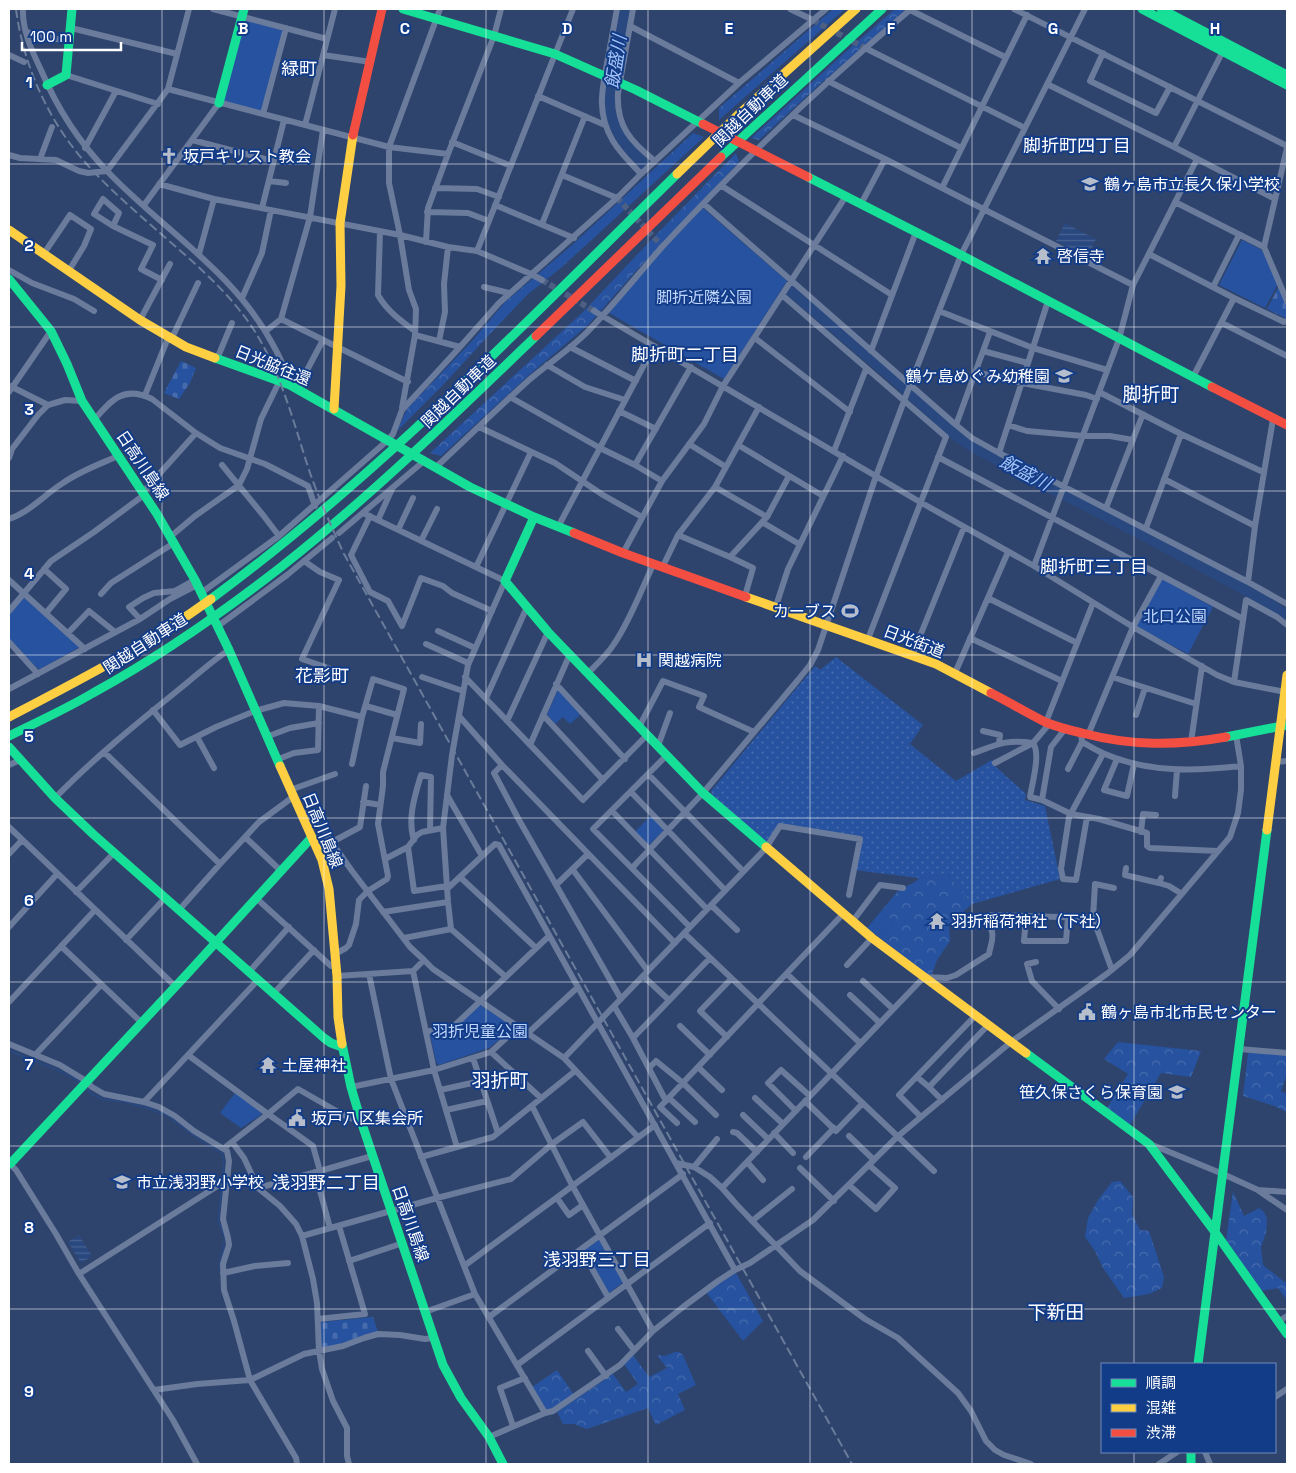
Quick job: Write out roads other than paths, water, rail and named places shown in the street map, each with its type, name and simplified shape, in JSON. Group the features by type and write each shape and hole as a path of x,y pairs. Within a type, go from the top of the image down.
{"main road":[{"path":"47,85 66,75 72,9"},
{"path":"334,409 341,286 340,223 353,137 382,9"},
{"path":"403,9 438,13 494,36 555,54 620,82 757,150 1287,425"},
{"name":"関越自動車道","path":"9,717 74,684 172,626 198,609 317,517 405,439 711,140 856,9"},
{"name":"関越自動車道","path":"9,735 96,692 206,622 339,520 420,446 818,66 882,9"},
{"path":"1142,9 1287,85"},
{"path":"1161,9 1172,11 1287,75"},
{"path":"219,103 243,12"},
{"name":"日光脇往還","path":"9,230 43,255 169,339 217,359 280,380 470,487 534,517"},
{"name":"日高川島線","path":"9,279 51,331 82,401 144,493 198,586 229,650 276,760 322,860 329,889 337,976 338,1017 342,1047 360,1121 433,1338 444,1365 458,1392 489,1437 503,1464"},
{"path":"534,517 504,581 528,606 548,632 703,793 852,922 975,1016 1150,1144 1287,1334"},
{"name":"日光街道","path":"534,517 622,553 828,624 912,656 955,674 1048,723 1084,736 1137,743 1167,744 1191,742 1284,726"},
{"path":"1198,1363 1276,762 1284,726 1287,676"},
{"path":"9,747 54,798 114,853 257,981 324,1038 342,1047"},
{"path":"9,1164 142,1024 312,837"}],"street":[{"path":"23,9 26,32 47,85 63,116 85,148 107,171 233,287 266,331 294,387"},
{"path":"9,154 20,158 56,160 79,171 88,173 107,171 168,89 189,9"},
{"path":"213,9 243,12 286,28 327,39"},
{"path":"304,125 335,9"},
{"path":"426,242 427,212 452,142 494,36 502,9"},
{"path":"617,9 601,92 602,110 605,125 618,149 641,174"},
{"path":"633,9 617,104 622,125 635,144 655,161"},
{"path":"790,9 813,20"},
{"path":"402,410 509,293 574,238 698,121 826,9"},
{"path":"435,468 510,397 591,328 663,247 757,150 828,81 910,9 1005,57"},
{"path":"1014,9 1287,147 1264,247 1287,301"},
{"path":"632,868 703,793 810,665 818,650 876,476 961,255 1085,9"},
{"path":"477,251 555,54 570,10"},
{"path":"9,687 38,674 140,619 170,599 198,586 279,536 393,434 402,410 408,382 415,333 416,309 409,290 389,183 389,146 438,13"},
{"path":"942,188 1027,15"},
{"path":"630,26 740,83"},
{"path":"71,28 178,54"},
{"path":"263,114 286,28"},
{"path":"26,32 70,42"},
{"path":"865,48 1025,128"},
{"path":"1174,147 1222,51"},
{"path":"1103,53 1090,81 1156,113 1170,87"},
{"path":"9,55 24,62"},
{"path":"323,55 371,62"},
{"path":"66,75 158,104"},
{"path":"828,81 961,148"},
{"path":"1047,84 1274,199"},
{"path":"168,89 389,146 448,154"},
{"path":"85,148 116,91"},
{"path":"538,96 605,125"},
{"path":"144,205 219,103"},
{"path":"542,224 585,116"},
{"path":"793,116 942,188 1134,285"},
{"path":"262,208 284,120"},
{"path":"40,158 52,127"},
{"path":"266,331 281,319 310,218 323,130"},
{"path":"192,140 273,161"},
{"path":"452,142 511,166"},
{"path":"1034,566 1119,339 1134,285 1197,159"},
{"path":"861,204 885,160"},
{"path":"562,175 617,198"},
{"path":"268,181 286,184"},
{"path":"159,184 214,199 400,235 448,247 477,251 542,280"},
{"path":"722,186 892,294"},
{"path":"435,188 477,189 499,197"},
{"path":"622,553 662,481 704,424 723,386 846,196"},
{"path":"199,254 214,199"},
{"path":"1175,202 1264,247"},
{"path":"704,204 871,352 972,438 1287,604"},
{"path":"495,205 574,238"},
{"path":"242,298 262,254 270,210"},
{"path":"427,212 468,213 489,221"},
{"path":"43,255 70,215 91,229 84,246 68,272"},
{"path":"113,226 153,245 142,269 162,280"},
{"path":"380,232 378,295 383,304 415,333 460,347"},
{"path":"871,352 916,232"},
{"path":"1213,287 1240,235"},
{"path":"439,341 445,312 444,284 448,247"},
{"path":"1149,254 1234,298 1284,322 1287,321"},
{"path":"140,320 170,264"},
{"path":"9,270 32,283 74,299 94,311"},
{"path":"145,395 169,339 198,283"},
{"path":"484,288 509,293"},
{"path":"782,295 946,437 868,639"},
{"path":"1193,377 1234,298"},
{"path":"998,453 1048,301"},
{"path":"594,311 920,502 1034,566 1133,627 1217,675 1234,682 1285,692"},
{"path":"939,311 1033,348 1107,370"},
{"path":"281,319 408,382"},
{"path":"217,359 232,323"},
{"path":"1222,323 1287,356"},
{"path":"48,405 10,388 51,331"},
{"path":"956,425 990,332"},
{"path":"755,338 850,412"},
{"path":"294,387 323,340"},
{"path":"558,527 654,346"},
{"path":"570,347 636,381"},
{"path":"983,351 1028,363"},
{"path":"547,365 585,387 625,400"},
{"path":"635,465 690,367"},
{"path":"834,451 866,368"},
{"path":"976,372 1022,383 1098,395 1143,414 1181,434 1264,472"},
{"path":"101,594 111,583 172,540 195,516 239,485 247,469 261,419 280,380"},
{"path":"94,420 115,398 122,395 145,395 167,409 196,433 220,448 265,464 308,486 314,506"},
{"path":"510,397 662,481"},
{"path":"9,458 11,448 48,405 65,400 82,401"},
{"path":"664,566 678,535 714,487 759,407"},
{"path":"619,411 656,429"},
{"path":"1106,508 1143,414"},
{"path":"1248,582 1255,526 1273,419"},
{"path":"1008,425 1027,431 1083,436 1110,436 1133,440"},
{"path":"479,427 555,463 603,495 642,517"},
{"path":"9,611 58,555 94,532 144,493 196,433"},
{"path":"1146,528 1181,434"},
{"path":"689,444 726,466"},
{"path":"738,445 823,496"},
{"path":"476,567 531,452"},
{"path":"9,519 31,508 80,472 118,456"},
{"path":"776,606 788,569 799,544 843,456"},
{"path":"938,457 1243,618"},
{"path":"339,533 424,462"},
{"path":"222,465 279,536"},
{"path":"730,557 764,520 789,476"},
{"path":"1164,479 1255,526"},
{"path":"378,520 392,487"},
{"path":"714,487 799,544"},
{"path":"398,530 413,498"},
{"path":"421,541 437,509"},
{"path":"363,512 504,581 468,663 452,755 443,828 448,902 452,929 506,978"},
{"path":"370,516 351,555 370,592 388,601 402,626 421,578 443,586 452,593 492,610"},
{"path":"912,656 964,526"},
{"path":"678,535 753,568 745,596"},
{"path":"218,626 332,538"},
{"path":"955,674 1008,552"},
{"path":"304,561 320,572 338,580 302,659 337,671"},
{"path":"588,673 621,633 654,563"},
{"path":"44,570 66,589 46,613"},
{"path":"1068,769 1112,677 1133,627 1161,576"},
{"path":"9,580 85,649"},
{"path":"140,619 129,607 142,598 198,586"},
{"path":"988,598 1077,643"},
{"path":"1234,682 1246,600 1287,624"},
{"path":"995,763 1033,743 1048,723 1062,681 1093,603"},
{"path":"486,698 528,606"},
{"path":"68,633 89,611 115,632"},
{"path":"438,632 475,648"},
{"path":"507,721 548,632"},
{"path":"970,638 1062,681"},
{"path":"426,644 468,663"},
{"path":"10,647 38,674"},
{"path":"54,798 120,736 193,679 212,661 229,650"},
{"path":"530,745 570,654"},
{"path":"1191,742 1202,666"},
{"path":"422,677 463,691"},
{"path":"465,677 583,800 647,736"},
{"path":"1112,677 1196,704"},
{"path":"256,898 331,966 335,959 349,945 356,921 359,900 368,891 387,879 388,876 378,824 383,772 404,689 373,679 362,717 352,764"},
{"path":"639,727 663,681 704,696 699,707 754,732"},
{"path":"556,684 625,759"},
{"path":"1136,715 1145,688"},
{"path":"153,710 180,746 230,721 255,711 284,704 319,706 362,717"},
{"path":"276,760 294,753 318,750 319,706"},
{"path":"366,706 397,715"},
{"path":"658,746 670,713"},
{"path":"543,715 603,780"},
{"path":"459,716 502,765 675,943"},
{"path":"266,737 290,728 319,723"},
{"path":"392,738 420,743 421,724"},
{"path":"1042,800 1051,747 1065,729"},
{"path":"983,731 1000,735 999,744"},
{"path":"489,1437 553,1411 606,1376 620,1365 653,1331 683,1307 735,1270 750,1263 813,1220 897,1137 1011,1042 1130,955 1230,837 1235,824 1241,790 1241,766 1236,735"},
{"path":"1084,736 1103,754 1134,764 1177,770 1241,766"},
{"path":"197,737 208,764 214,768"},
{"path":"974,753 1012,740 1033,743 1036,746 1037,755 1030,797 1042,800 1071,814 1099,819 1147,833 1147,846 1150,848 1218,851"},
{"path":"104,752 220,864"},
{"path":"1087,817 1076,880 1063,879 1060,869 1071,814 1103,754"},
{"path":"666,756 594,829 690,927"},
{"path":"1116,759 1104,790 1127,796 1134,764"},
{"path":"9,765 20,760"},
{"path":"1276,762 1287,761"},
{"path":"502,765 494,773 621,999"},
{"path":"1176,796 1177,770"},
{"path":"179,910 259,822 292,793 335,774"},
{"path":"648,774 743,871"},
{"path":"414,840 411,831 413,806 421,775 431,777 430,830"},
{"path":"332,842 360,827 366,786"},
{"path":"631,792 725,890"},
{"path":"447,795 482,856"},
{"path":"363,802 380,805"},
{"path":"299,809 318,823 410,947 433,969 564,1058 638,1137"},
{"path":"612,811 709,907 737,930"},
{"path":"1141,832 1143,814 1156,815"},
{"path":"564,1058 766,848 780,826 860,839 849,895"},
{"path":"9,827 176,987"},
{"path":"385,859 408,847 422,832 443,828"},
{"path":"245,837 281,871"},
{"path":"9,854 22,840"},
{"path":"408,847 414,891 447,888 495,844 498,845 735,1270"},
{"path":"76,892 114,853"},
{"path":"556,885 588,854"},
{"path":"1126,868 1125,875 1160,880 1182,894"},
{"path":"573,870 648,971"},
{"path":"9,927 57,874"},
{"path":"460,877 536,948"},
{"path":"1112,970 1093,918 1095,884 1114,888"},
{"path":"852,922 880,885 902,888"},
{"path":"126,940 165,898"},
{"path":"384,912 448,902"},
{"path":"9,1002 95,910"},
{"path":"677,1123 660,1107 843,914"},
{"path":"722,1188 924,977 947,978 956,975 989,954 992,937 990,915 1093,918"},
{"path":"1026,917 1024,941 1066,941 1068,917"},
{"path":"249,972 289,927"},
{"path":"404,938 452,929"},
{"path":"684,933 934,1171"},
{"path":"426,1032 454,1026 549,936"},
{"path":"847,965 872,938"},
{"path":"61,946 142,1024"},
{"path":"273,994 314,950"},
{"path":"633,1038 710,958"},
{"path":"337,976 413,971 424,960"},
{"path":"1036,962 1026,964 1032,981 1059,1008"},
{"path":"413,971 434,1070 457,1146"},
{"path":"369,974 391,1079 475,1294 545,1413"},
{"path":"787,974 860,1043"},
{"path":"643,976 669,1000"},
{"path":"727,1037 700,1011 731,979"},
{"path":"144,1102 257,981"},
{"path":"863,981 893,1009"},
{"path":"36,1054 101,985"},
{"path":"528,1033 578,988"},
{"path":"850,995 880,1023"},
{"path":"614,1006 667,1099 694,1122"},
{"path":"921,1117 899,1095 975,1016"},
{"path":"929,1088 988,1025"},
{"path":"680,1026 710,1055"},
{"path":"351,1087 434,1070 491,1052 518,1027"},
{"path":"9,1044 60,1065 104,1094 144,1102 175,1116 194,1131 227,1151 229,1161 223,1219 229,1245 223,1264 224,1290 250,1380 296,1458 297,1464"},
{"path":"1239,1050 1287,1053"},
{"path":"491,1052 541,1098"},
{"path":"188,1055 313,1146 330,1228"},
{"path":"473,1058 498,1133"},
{"path":"649,1068 656,1061 683,1083 716,1115"},
{"path":"698,1067 722,1090"},
{"path":"796,1111 768,1083 781,1070 834,1128"},
{"path":"421,1157 493,1136 575,1071"},
{"path":"917,1077 942,1100"},
{"path":"440,1090 481,1081"},
{"path":"224,1148 298,1089 347,1117 360,1121"},
{"path":"754,1098 783,1124"},
{"path":"446,1110 488,1101"},
{"path":"806,1157 834,1128 836,1130 862,1104"},
{"path":"532,1106 573,1187 653,1331"},
{"path":"743,1115 768,1139"},
{"path":"302,1236 511,1179 552,1144 583,1122 611,1158"},
{"path":"464,1266 655,1125"},
{"path":"733,1132 737,1133 756,1152"},
{"path":"774,1133 794,1153"},
{"path":"849,1136 895,1188 876,1209 849,1185"},
{"path":"694,1167 718,1139"},
{"path":"232,1142 244,1158 258,1188 280,1206 296,1224 302,1236 313,1279 322,1369 333,1401 347,1428 347,1456 349,1464"},
{"path":"1150,1144 1258,1190 1287,1210"},
{"path":"258,1188 372,1156"},
{"path":"747,1162 763,1180"},
{"path":"676,1163 694,1167 710,1177 808,1278 865,1319 898,1338 958,1393 986,1441 995,1450 1031,1464"},
{"path":"9,1164 16,1170 79,1274 154,1390 198,1464"},
{"path":"800,1168 834,1201"},
{"path":"489,1317 682,1174"},
{"path":"79,1274 219,1185 226,1184"},
{"path":"752,1222 792,1189"},
{"path":"1258,1190 1287,1192"},
{"path":"557,1198 569,1215 583,1205"},
{"path":"517,1364 710,1223"},
{"path":"318,1319 365,1314 339,1226"},
{"path":"349,1260 402,1243"},
{"path":"581,1249 608,1297"},
{"path":"222,1273 255,1266 288,1263"},
{"path":"425,1312 475,1294"},
{"path":"1279,1321 1287,1316"},
{"path":"618,1329 634,1350"},
{"path":"154,1390 197,1384 250,1380 304,1354 343,1346 378,1334 395,1334 424,1339 433,1338"},
{"path":"588,1351 606,1376"},
{"path":"513,1426 500,1388 525,1378"},
{"path":"1276,1396 1287,1389"},
{"path":"1160,1464 1176,1453"}],"waterway":[{"name":"飯盛川","path":"625,9 610,88 610,111 615,126 624,142 645,165"},
{"name":"飯盛川","path":"790,290 898,382 958,437 1038,482 1145,536 1264,600 1287,617"},
{"path":"9,1050 73,1077 81,1083"},
{"path":"86,1088 93,1095 103,1099 126,1102 167,1115 201,1141 222,1153 224,1161 223,1182"},
{"path":"219,1269 225,1238 218,1221 222,1186"}],"tunnel":[{"path":"813,20 865,48"},
{"path":"617,198 663,247"},
{"path":"542,280 594,311"}],"railway":[{"path":"16,9 20,32 33,76 53,118 66,137 80,156 104,182 223,291 252,327 262,344 279,379 313,481 344,554 852,1464"}],"place":[{"name":"坂戸キリスト教会","path":"169,156"},
{"name":"鶴ヶ島市立長久保小学校","path":"1090,184"},
{"name":"啓信寺","path":"1043,256"},
{"name":"鶴ケ島めぐみ幼稚園","path":"1064,376"},
{"name":"カーブス","path":"850,611"},
{"name":"関越病院","path":"644,660"},
{"name":"羽折稲荷神社（下社）","path":"937,921"},
{"name":"鶴ヶ島市北市民センター","path":"1087,1012"},
{"name":"土屋神社","path":"268,1065"},
{"name":"笹久保さくら保育園","path":"1177,1092"},
{"name":"坂戸八区集会所","path":"297,1118"},
{"name":"市立浅羽野小学校","path":"122,1182"}],"district":[{"name":"緑町","path":"299,69"},
{"name":"脚折町四丁目","path":"1077,146"},
{"name":"脚折町二丁目","path":"685,355"},
{"name":"脚折町","path":"1151,394"},
{"name":"脚折町三丁目","path":"1094,567"},
{"name":"花影町","path":"322,676"},
{"name":"羽折町","path":"500,1080"},
{"name":"浅羽野二丁目","path":"326,1183"},
{"name":"浅羽野三丁目","path":"597,1260"},
{"name":"下新田","path":"1056,1312"}],"park label":[{"name":"脚折近隣公園","path":"704,297"},
{"name":"北口公園","path":"1175,616"},
{"name":"羽折児童公園","path":"480,1031"}]}
